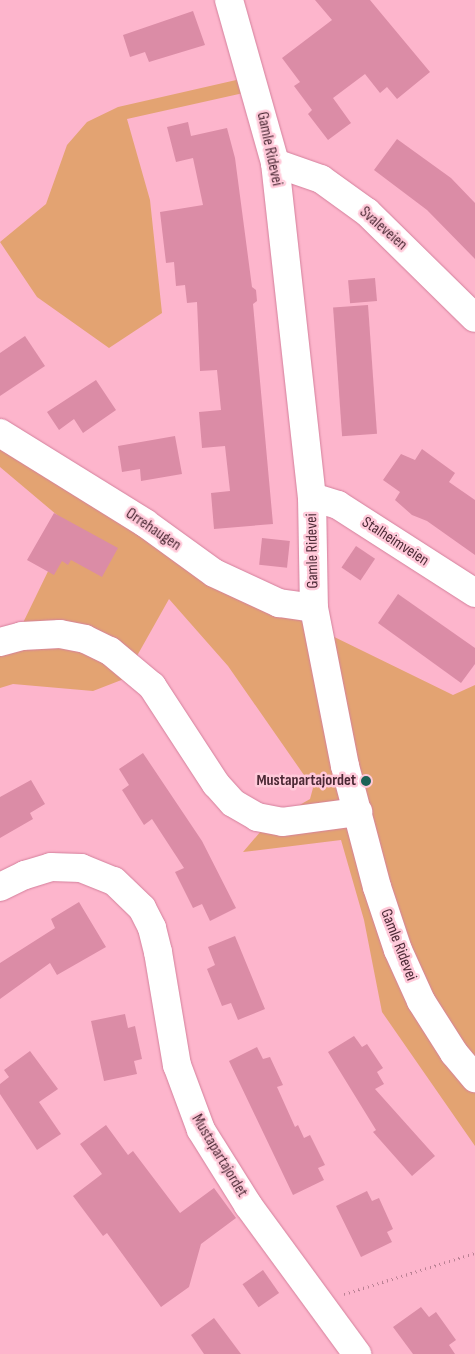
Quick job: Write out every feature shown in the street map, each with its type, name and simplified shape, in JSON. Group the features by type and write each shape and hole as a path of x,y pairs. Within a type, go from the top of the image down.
{"street":[{"name":"Gamle Ridevei","path":"229,0 275,163 312,496 314,608 345,766 376,887 398,950 421,1001 454,1052 475,1078"},
{"name":"Svaleveien","path":"275,163 321,179 367,212 475,318"},
{"name":"Orrehaugen","path":"0,433 145,523 214,573 278,603 314,608"},
{"name":"Stalheimveien","path":"312,496 338,505 475,593"},
{"path":"0,642 22,636 60,634 85,639 110,650 152,686 216,784 233,803 257,817 282,822 358,812"},
{"name":"Mustapartajordet","path":"0,887 25,875 51,867 81,868 114,881 142,908 154,936 172,1043 190,1107 221,1165 357,1354"}],"path":[{"path":"320,1303 475,1253"}],"shaded area":[{"path":"245,78 248,92 127,119 150,200 162,313 109,348 37,297 0,242 46,204 67,145 87,122 118,107"},
{"path":"0,430 238,590 453,695 475,685 475,1146 382,1012 364,920 341,840 243,852 267,824 310,799 313,788 228,666 169,599 124,679 93,691 13,684 0,688 0,639 20,629 70,526 0,467"}],"building":[{"path":"315,0 370,0 430,72 397,99 387,87 380,93 365,74 333,98 351,123 328,140 308,114 312,110 294,86 300,82 282,58 332,20"},
{"path":"193,11 205,45 149,62 145,52 130,57 123,35"},
{"path":"188,122 191,136 227,128 235,158 252,287 256,290 257,301 253,304 273,524 214,529 211,493 230,491 225,446 202,448 199,412 221,410 217,370 200,371 197,302 187,303 185,285 176,286 174,262 166,263 160,212 203,205 193,158 176,162 167,127"},
{"path":"397,139 451,178 475,203 475,259 427,210 374,170"},
{"path":"375,278 377,301 350,303 348,280"},
{"path":"368,305 377,434 342,436 333,307"},
{"path":"25,336 45,366 0,396 0,353"},
{"path":"96,380 116,410 83,433 74,419 59,430 47,412"},
{"path":"175,436 182,474 141,481 140,469 122,472 118,446"},
{"path":"422,449 455,473 449,482 475,500 475,555 427,521 412,515 395,500 400,492 383,480 401,454 415,460"},
{"path":"54,513 118,548 102,577 71,560 68,565 62,561 54,575 27,560"},
{"path":"262,538 290,541 287,568 259,565"},
{"path":"356,546 375,559 361,580 341,568"},
{"path":"398,594 475,648 475,664 461,683 378,623"},
{"path":"143,753 202,841 236,908 210,921 202,904 193,908 175,872 184,868 152,819 144,825 122,790 129,785 119,769"},
{"path":"31,780 45,804 30,813 33,819 0,838 0,797"},
{"path":"79,902 106,947 57,975 50,963 0,999 0,963 55,928 51,919"},
{"path":"235,936 265,1009 238,1020 231,1003 222,1006 207,969 215,965 208,947"},
{"path":"125,1014 128,1028 135,1026 142,1059 134,1061 137,1074 104,1081 91,1021"},
{"path":"354,1036 362,1047 367,1044 383,1068 377,1072 384,1084 375,1089 435,1156 412,1176 373,1132 376,1130 328,1052"},
{"path":"257,1047 263,1059 270,1057 283,1085 277,1087 295,1127 298,1125 304,1138 310,1135 325,1165 318,1168 324,1180 293,1195 229,1061"},
{"path":"30,1051 58,1089 39,1102 61,1134 37,1150 0,1094 0,1084 9,1077 4,1070"},
{"path":"106,1125 128,1155 133,1151 180,1213 214,1188 236,1218 201,1244 189,1287 161,1307 107,1233 103,1236 73,1196 102,1174 80,1144"},
{"path":"367,1191 372,1201 379,1198 393,1229 387,1232 392,1242 361,1257 336,1206"},
{"path":"263,1270 279,1293 259,1307 243,1284"},
{"path":"421,1307 429,1317 436,1312 456,1340 449,1345 455,1354 413,1354 393,1327"},
{"path":"214,1318 241,1354 204,1354 191,1335"}],"place":[{"name":"Mustapartajordet","path":"366,781"}]}
